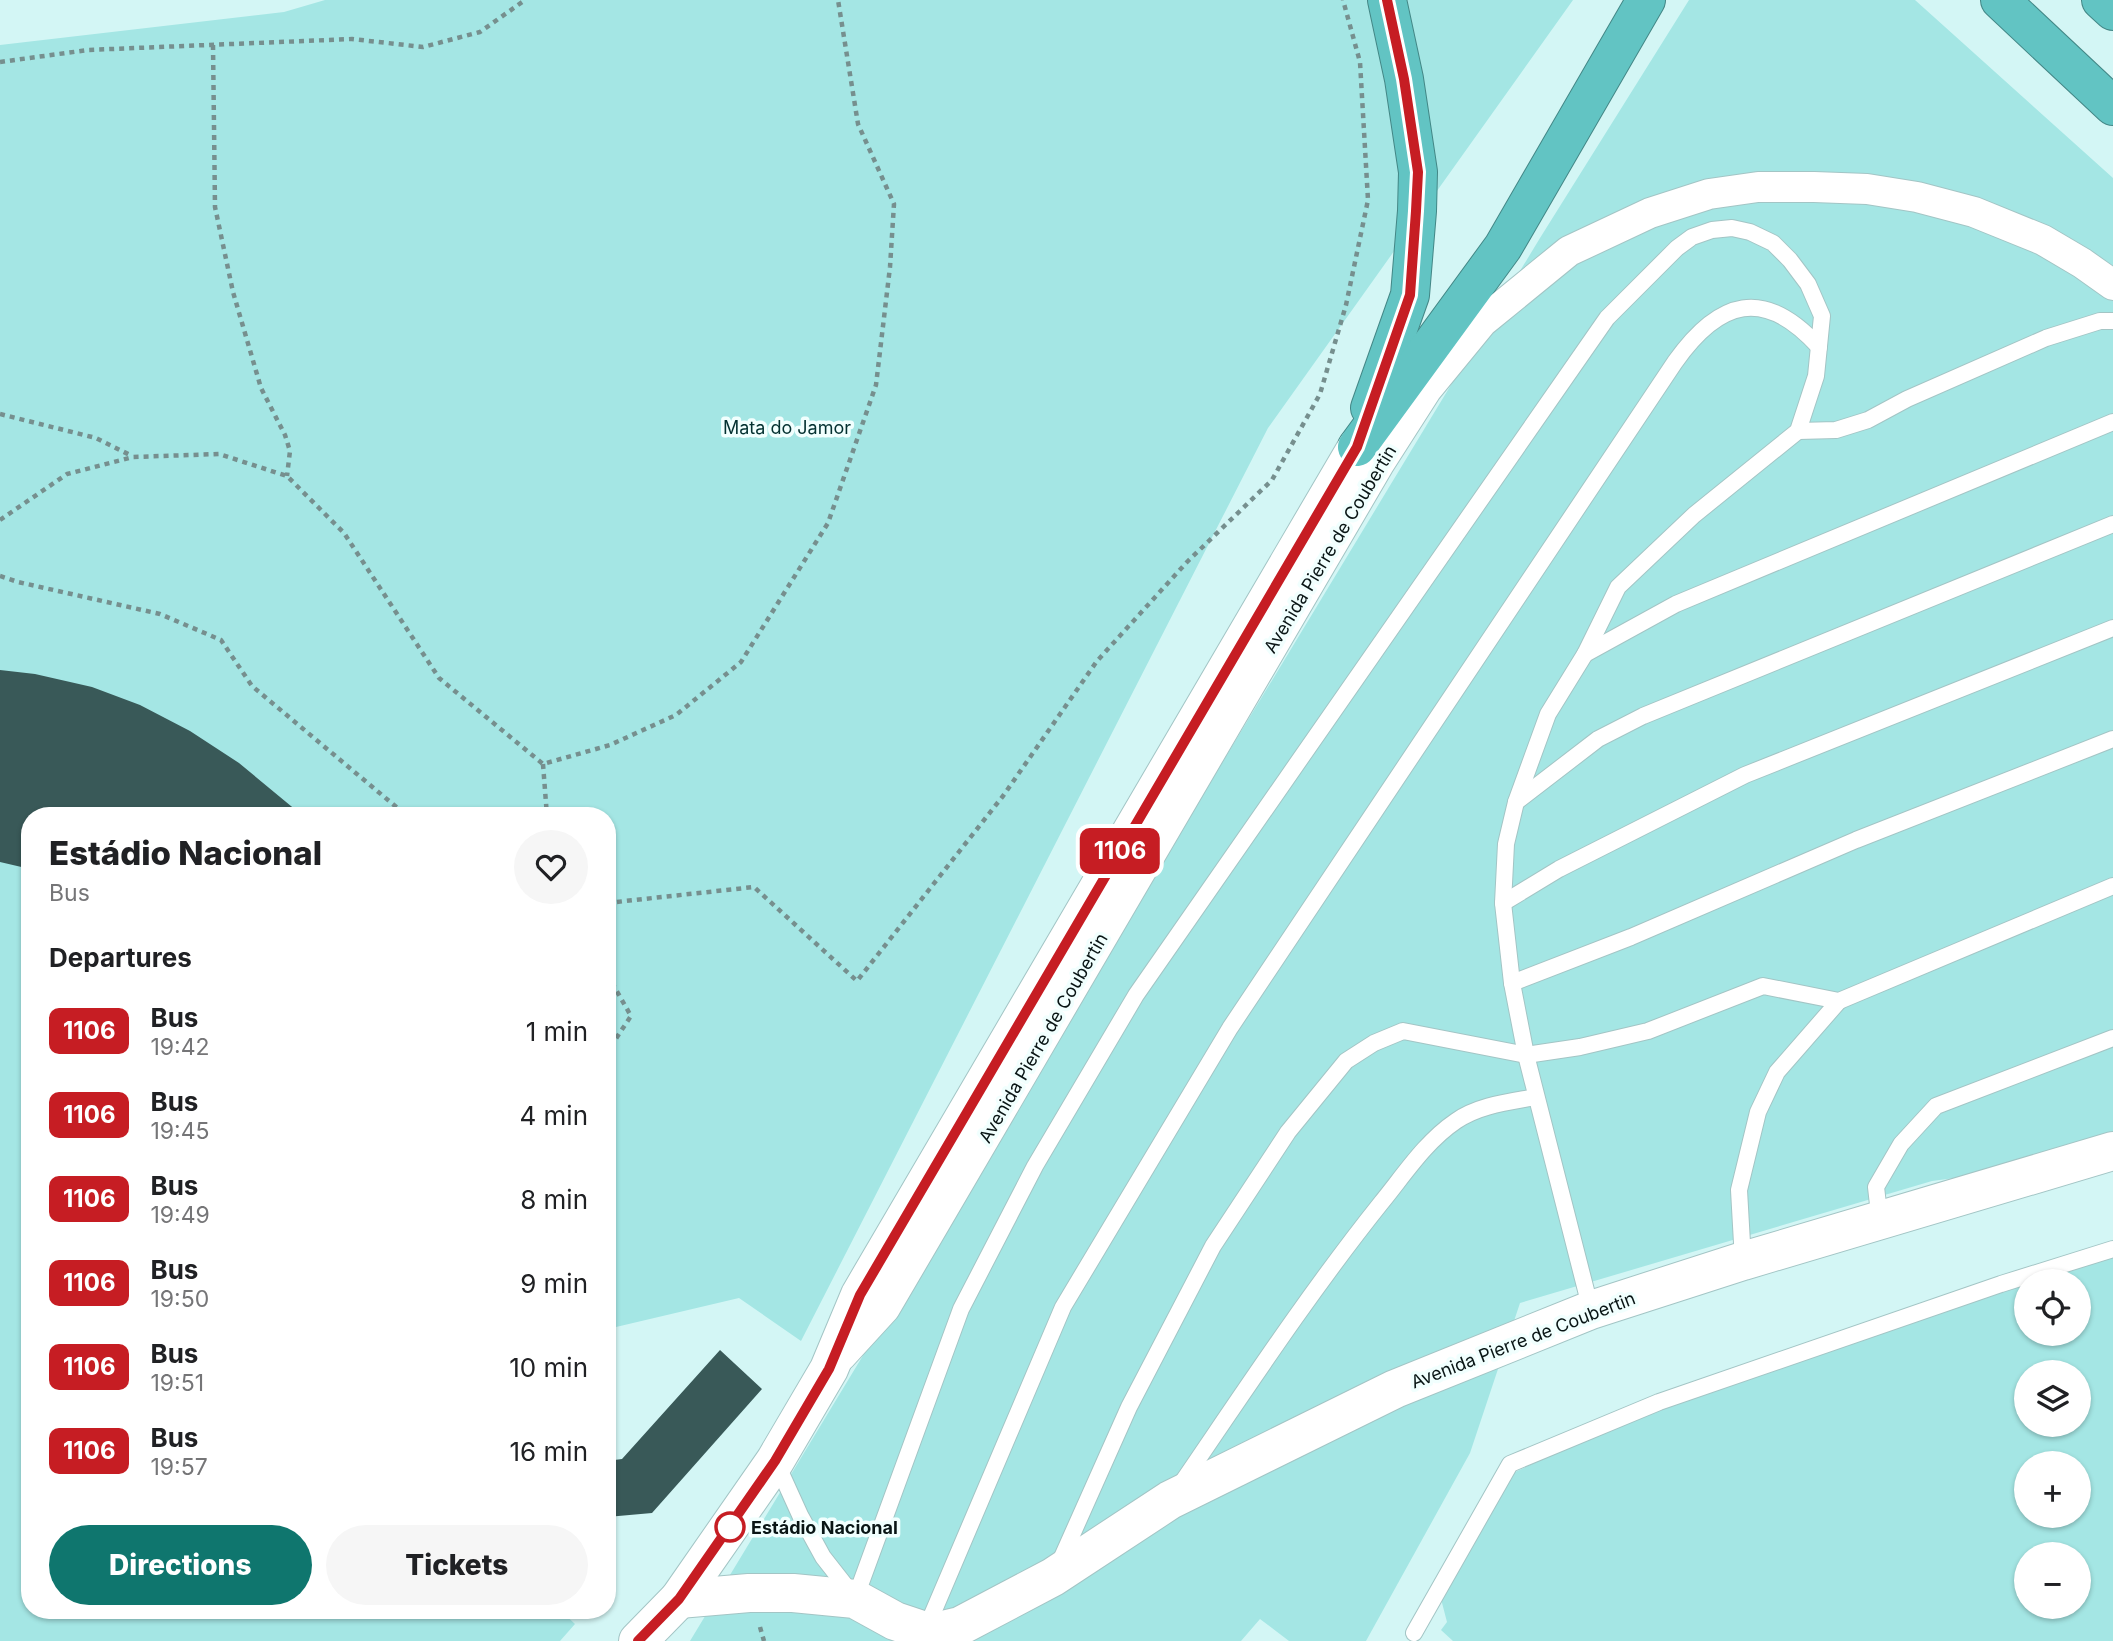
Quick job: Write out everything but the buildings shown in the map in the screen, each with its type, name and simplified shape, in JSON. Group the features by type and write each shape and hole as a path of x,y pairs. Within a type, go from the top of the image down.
{"highway":[{"path":"1357,447 1410,295 1416,211 1418,172 1404,79 1387,0"},
{"path":"1357,447 1503,247 1646,0"},
{"path":"2000,0 2113,106"},
{"path":"2101,0 2113,11"}],"street":[{"name":"Avenida Pierre de Coubertin","path":"829,1369 885,1308 1379,464 1427,389 1482,322 1569,251 1650,213 1709,194 1758,187 1867,189 1917,197 1974,212 2043,240 2113,285"},
{"name":"Avenida Pierre de Coubertin","path":"638,1641 679,1599 775,1461 829,1369 860,1295 1357,447"},
{"name":"Avenida Pierre de Coubertin","path":"679,1599 749,1593 855,1598 895,1621 925,1631 960,1626 1054,1577 1170,1500 1395,1389 1591,1310 1743,1261 2113,1152"},
{"path":"2059,1169 2113,1164"}],"lane":[{"path":"855,1598 961,1309 1034,1166 1136,995 1607,318 1659,263 1692,237 1712,230 1731,228 1750,232 1773,243 1790,260 1808,285 1822,316 1813,388 1797,431 1694,516 1618,587 1585,654 1548,715 1516,802 1507,844 1503,903 1512,983 1536,1097 1591,1310"},
{"path":"925,1631 1063,1307 1230,1028 1681,354 1713,320 1732,310 1748,308 1764,309 1782,315 1802,328 1819,347"},
{"path":"1797,431 1836,430 1868,420 1907,399 2046,338 2100,321 2113,321"},
{"path":"1585,654 1676,604 2113,422"},
{"path":"1516,802 1598,739 1643,716 2113,524"},
{"path":"1503,903 1559,869 1745,775 2113,628"},
{"path":"1512,983 1631,937 1856,840 2113,739"},
{"path":"1743,1261 1739,1190 1758,1112 1777,1072 1839,1001 2113,886"},
{"path":"1054,1577 1129,1407 1213,1246 1287,1132 1346,1061 1374,1043 1403,1031 1526,1055 1580,1047 1648,1031 1763,986 1839,1001"},
{"path":"1880,1222 1876,1187 1901,1144 1936,1106 2113,1038"},
{"path":"1170,1500 1289,1327 1362,1227 1436,1136 1459,1119 1484,1108 1536,1097"},
{"path":"1415,1633 1510,1464 1659,1402 2001,1284 2113,1249"},
{"name":"Avenida Pierre de Coubertin","path":"775,1461 823,1557 855,1598"}],"path":[{"path":"0,62 88,50 352,39 423,47 480,32 524,0"},
{"path":"542,764 610,745 676,715 741,662 828,523 876,385 890,267 894,204 858,124 838,0"},
{"path":"616,902 754,887 858,981 1003,796 1097,661 1187,562 1272,480 1320,394 1346,305 1368,200 1360,62 1343,0"},
{"path":"213,45 215,206 233,292 261,388 285,435 290,451 287,476"},
{"path":"0,414 96,438 133,457"},
{"path":"0,520 67,474 133,457 219,454 287,476 344,533 439,678 542,764 546,807"},
{"path":"0,576 160,614 220,640 252,686 396,807"},
{"path":"616,990 631,1016 616,1038"}],"green space":[{"name":"Mata do Jamor","path":"325,0 1573,0 1268,428 801,1341 739,1298 616,1327 616,807 21,807 21,1619 570,1619 575,1624 560,1641 0,1641 0,45 284,12"},
{"path":"1689,0 1915,0 2113,178 2113,1157 1932,1181 1520,1303 1470,1453 1366,1641 1289,1641 1260,1619 1241,1641 690,1641 1540,238"},
{"path":"2113,1257 2113,1641 1453,1641 1441,1630 1447,1622 1441,1599 1515,1472 1619,1424 2014,1288 2014,1346 2091,1346 2091,1269 2074,1269"}],"bus line":[{"name":"1106","path":"638,1641 679,1599 775,1461 829,1369 860,1295 1357,447 1410,295 1416,211 1418,172 1404,79 1387,0"}],"place":[{"name":"Estádio Nacional","path":"730,1527"}]}
